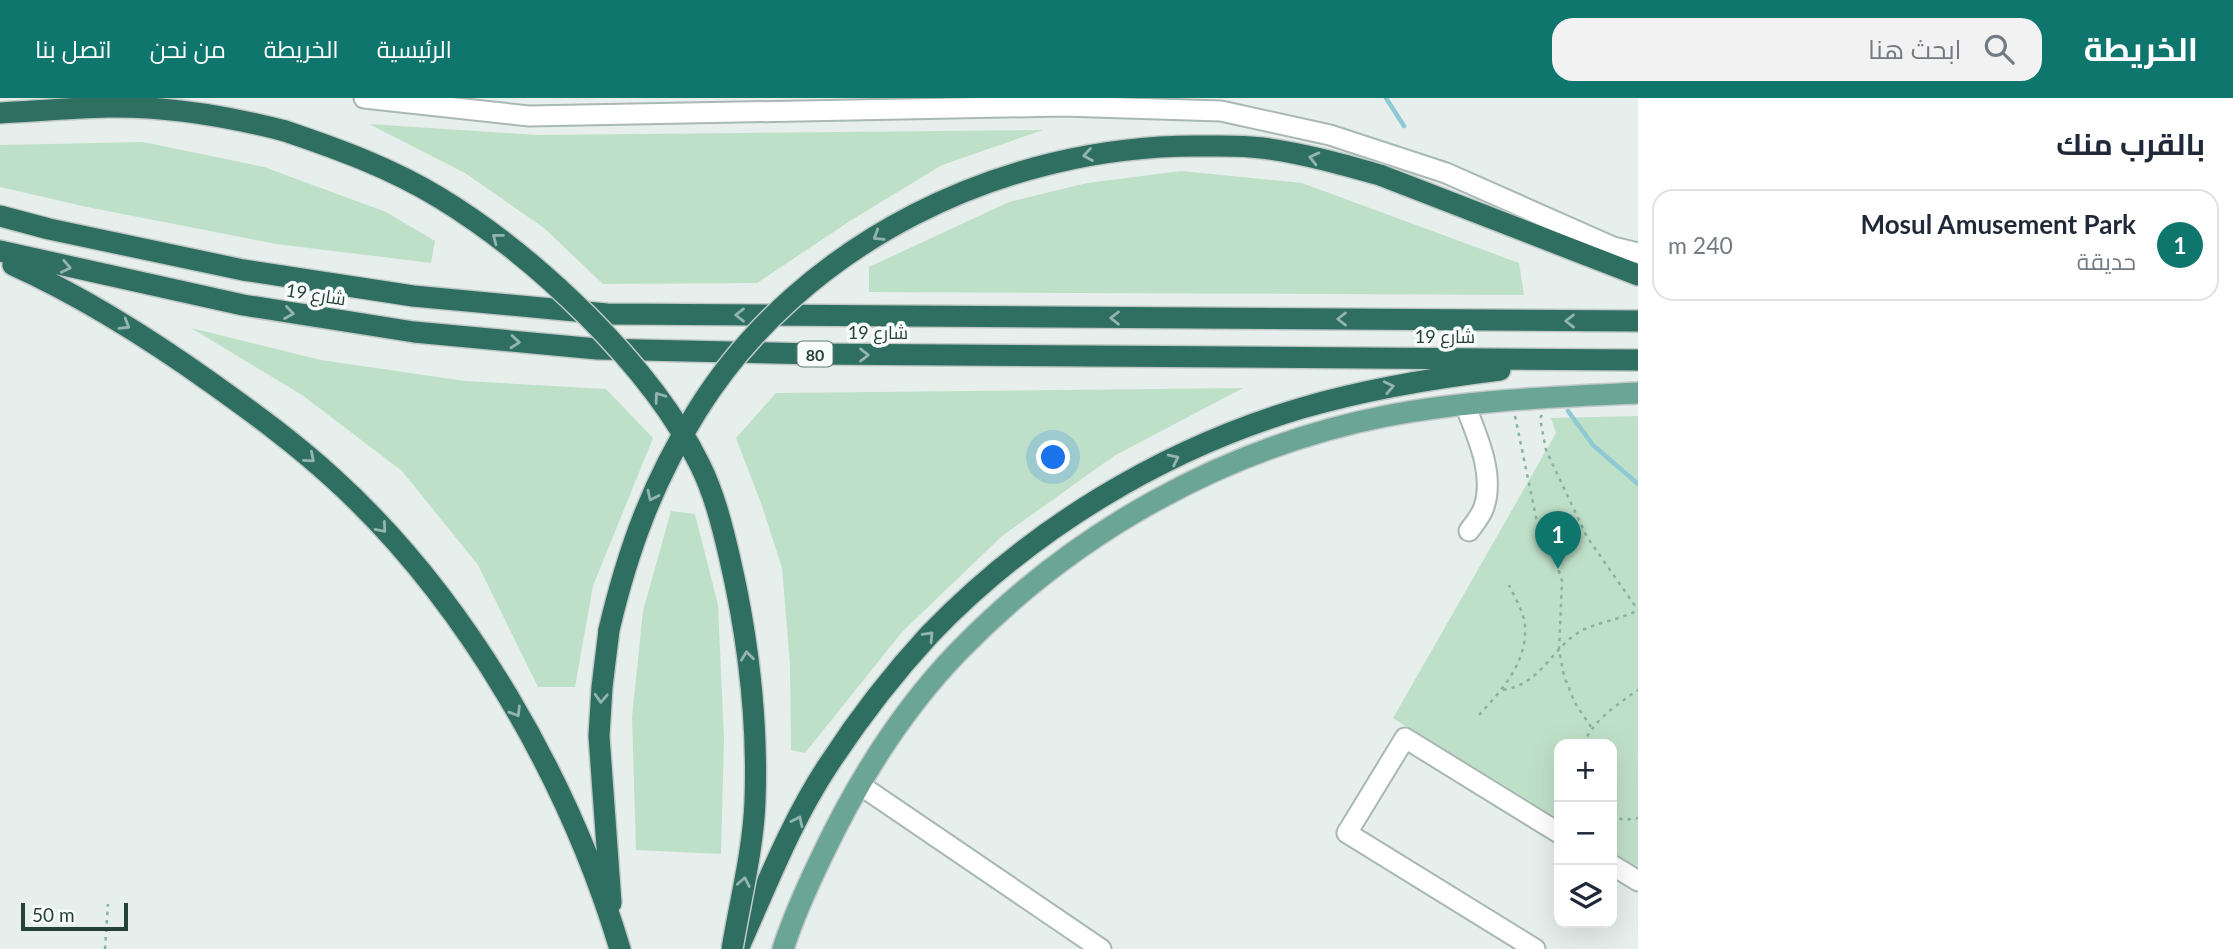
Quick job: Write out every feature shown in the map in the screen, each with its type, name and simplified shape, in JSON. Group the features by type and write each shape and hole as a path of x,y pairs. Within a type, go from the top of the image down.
{"highway":[{"path":"0,113 110,107 179,111 230,117 339,149 440,198 482,226 566,296 651,387 674,417 695,457 720,520 744,632 755,746 755,805 732,949"},
{"path":"617,939 599,736 609,630 623,572 645,510 697,410 756,334 792,298 834,265 922,210 1014,172 1052,162 1138,148 1223,146 1261,148 1305,155 1380,175 1638,275"},
{"name":"شارع 19","path":"0,216 48,229 243,270 413,296 607,314 1638,321"},
{"name":"شارع 19","path":"0,251 243,305 414,332 597,349 815,354 1638,360"},
{"path":"0,259 50,282 167,350 279,432 335,480 372,517 410,560 480,653 537,747 563,797 617,939"},
{"path":"738,949 803,808 828,766 893,676 930,634 973,594 1061,524 1113,491 1202,446 1303,408 1412,382 1596,360"}],"main road":[{"path":"783,949 811,879 835,829 860,785 919,697 956,653 1006,606 1091,539 1201,476 1264,451 1385,416 1512,399 1638,393"}],"street":[{"path":"364,98 529,117 1047,102 1221,111 1330,135 1446,173 1613,247 1638,253"},
{"path":"1465,405 1480,445 1489,489 1484,510 1469,531"},
{"path":"1535,949 1347,833 1405,738 1554,830"},
{"path":"860,785 1101,949"},
{"path":"1617,868 1638,881"}],"path":[{"path":"1503,690 1517,687 1531,679 1575,635 1591,626 1621,619 1638,610 1587,537 1546,450 1540,418 1552,397"},
{"path":"1512,399 1537,522 1552,548 1562,581 1559,650 1564,676 1575,703 1591,727"},
{"path":"1479,715 1503,690 1523,648 1525,624 1509,585"},
{"path":"1585,739 1591,727 1607,712 1638,690"},
{"path":"1617,817 1623,820 1638,818"},
{"path":"105,949 108,904"}],"green space":[{"path":"369,124 538,135 1043,130 942,165 850,221 757,283 603,284 544,228 465,173"},
{"path":"143,142 264,167 386,212 435,241 431,263 276,244 0,187 0,145"},
{"path":"1181,171 1302,183 1519,263 1524,295 869,292 869,267 1009,202 1087,183"},
{"path":"191,328 321,360 465,381 606,389 653,438 593,586 575,687 538,687 478,565 402,471 302,395"},
{"path":"1243,388 1114,456 1002,536 902,632 805,753 791,750 790,665 782,568 736,438 776,393"},
{"path":"1638,416 1638,877 1617,863 1617,739 1554,739 1554,823 1393,718 1556,433 1551,418"},
{"path":"671,511 695,514 718,605 724,739 721,854 636,850 632,717 643,611"}],"waterway":[{"path":"1386,98 1404,126"},
{"path":"1568,411 1593,445 1638,484"}],"place":[{"name":"Mosul Amusement Park","path":"1558,569"}]}
